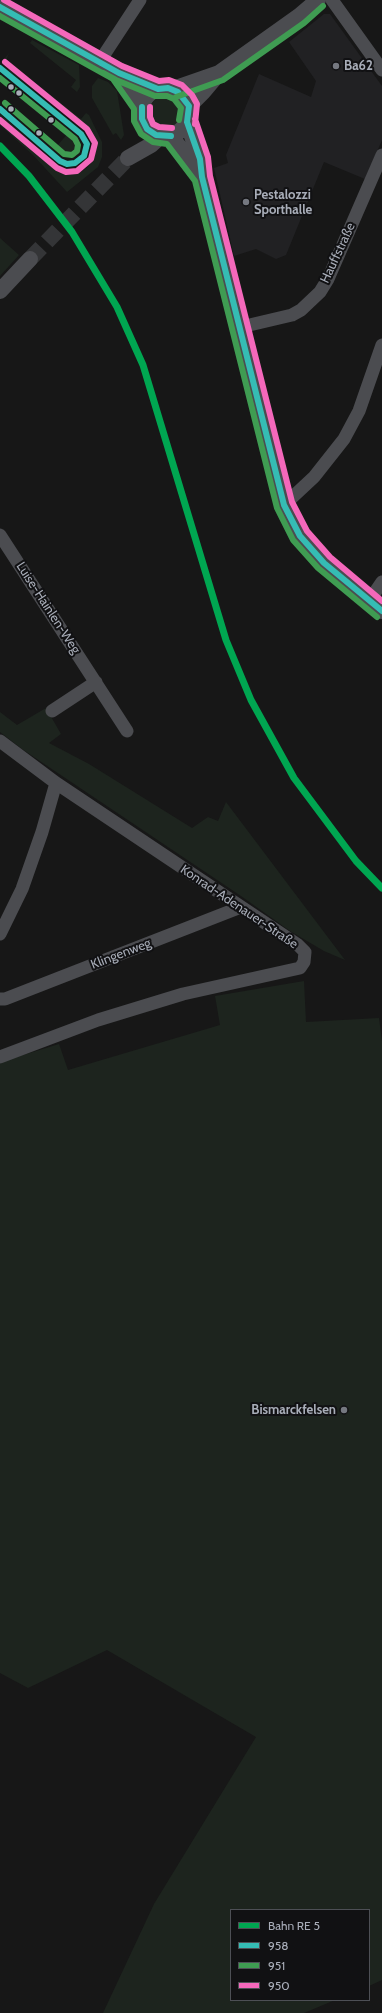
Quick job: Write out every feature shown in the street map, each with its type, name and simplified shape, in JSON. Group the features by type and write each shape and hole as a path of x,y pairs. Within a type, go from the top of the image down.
{"street":[{"path":"100,62 140,0"},
{"path":"188,106 203,92 219,73 299,16 318,0"},
{"path":"332,0 382,70"},
{"path":"0,8 119,73 183,96 188,106 189,114 187,122 183,128 166,136 129,158 144,124"},
{"path":"119,73 142,107"},
{"path":"202,177 166,136 151,132 144,124 142,119 142,107 148,96 219,73"},
{"path":"187,122 200,159 202,177 241,327 284,505 300,536 324,563 382,611"},
{"name":"Hauffstraße","path":"241,327 292,315 301,310 320,292 328,279 382,155"},
{"path":"0,291 30,259"},
{"path":"284,505 314,477 344,440 359,411 382,344"},
{"name":"Luise-Hainlen-Weg","path":"0,535 127,731"},
{"path":"369,601 382,582"},
{"path":"52,711 96,682"},
{"name":"Konrad-Adenauer-Straße","path":"0,741 56,783 298,945 305,952 304,962 300,968 176,996 98,1020 0,1057"},
{"path":"0,934 22,889 42,832 56,783"},
{"name":"Klingenweg","path":"0,999 5,999 241,907"}],"shaded area":[{"path":"324,14 330,14 382,86 382,140 365,179 324,162 286,255 276,259 256,249 234,256 214,168 228,163 226,155 259,74 311,97 316,81 289,42"},
{"path":"32,40 79,65 80,87 77,92 71,87 76,80 30,43"},
{"path":"9,53 6,60 81,119 86,113 89,115 102,142 102,157 98,167 67,192 33,155 0,125 0,114 64,171 71,173 81,172 89,166 94,158 96,148 93,139 88,132 9,71 2,62"},
{"path":"98,78 108,82 117,91 124,135 121,140 116,133 113,135 92,98 92,86"},
{"path":"169,96 178,101 182,106 182,120 178,125 173,129 163,130 159,129 150,120 149,110 150,106 159,97"},
{"path":"70,131 78,140 78,144 74,151 66,153 57,146"},
{"path":"0,238 19,255 0,276"},
{"path":"46,708 61,734 49,743 89,764 192,828 208,817 218,821 226,802 345,960 324,951 290,931 241,896 22,749 0,732 0,712 17,725"},
{"path":"304,981 306,1022 379,1018 382,1041 382,1980 370,1986 370,1909 230,1909 230,2001 333,2001 304,2013 103,2013 154,1904 256,1737 107,1650 28,1688 0,1673 0,1062 59,1044 68,1070 220,1025 215,996"}],"tunnel":[{"path":"30,259 128,158"}],"transit line":[{"name":"950","path":"4,0 122,66 159,81 169,80 182,85 192,95 197,104 195,124"},
{"name":"951","path":"176,97 223,80 304,23 323,6"},
{"name":"958","path":"0,7 119,73 158,89 168,88 178,92 189,106 187,122"},
{"name":"951","path":"0,16 113,79 134,109 134,121 141,134 153,142 167,144 195,181 277,508 293,540 318,568 377,617"},
{"name":"950","path":"0,120 57,168 66,172 77,171 91,159 95,143 87,129 5,62"},
{"name":"958","path":"0,68 81,134 87,144 84,156 75,163 67,164 60,161 0,109"},
{"name":"951","path":"103,73 155,96 167,96 174,99 181,108 179,120"},
{"name":"951","path":"0,78 75,139 78,145 77,151 72,155 64,154 5,103"},
{"name":"958","path":"142,107 142,119 147,129 156,135 171,136"},
{"name":"950","path":"150,107 150,117 153,124 159,127 172,128"},
{"name":"950","path":"195,119 208,157 210,176 292,502 307,531 330,557 382,601"},
{"name":"958","path":"187,122 200,159 202,177 284,505 300,536 324,563 382,611"},
{"path":"0,146 29,176 72,232 117,307 143,365 226,640 251,700 294,778 356,861 382,888"}],"place":[{"name":"Ba62","path":"336,66"},
{"name":"Pestalozzi Sporthalle","path":"246,202"},
{"name":"Bismarckfelsen","path":"344,1410"}]}
